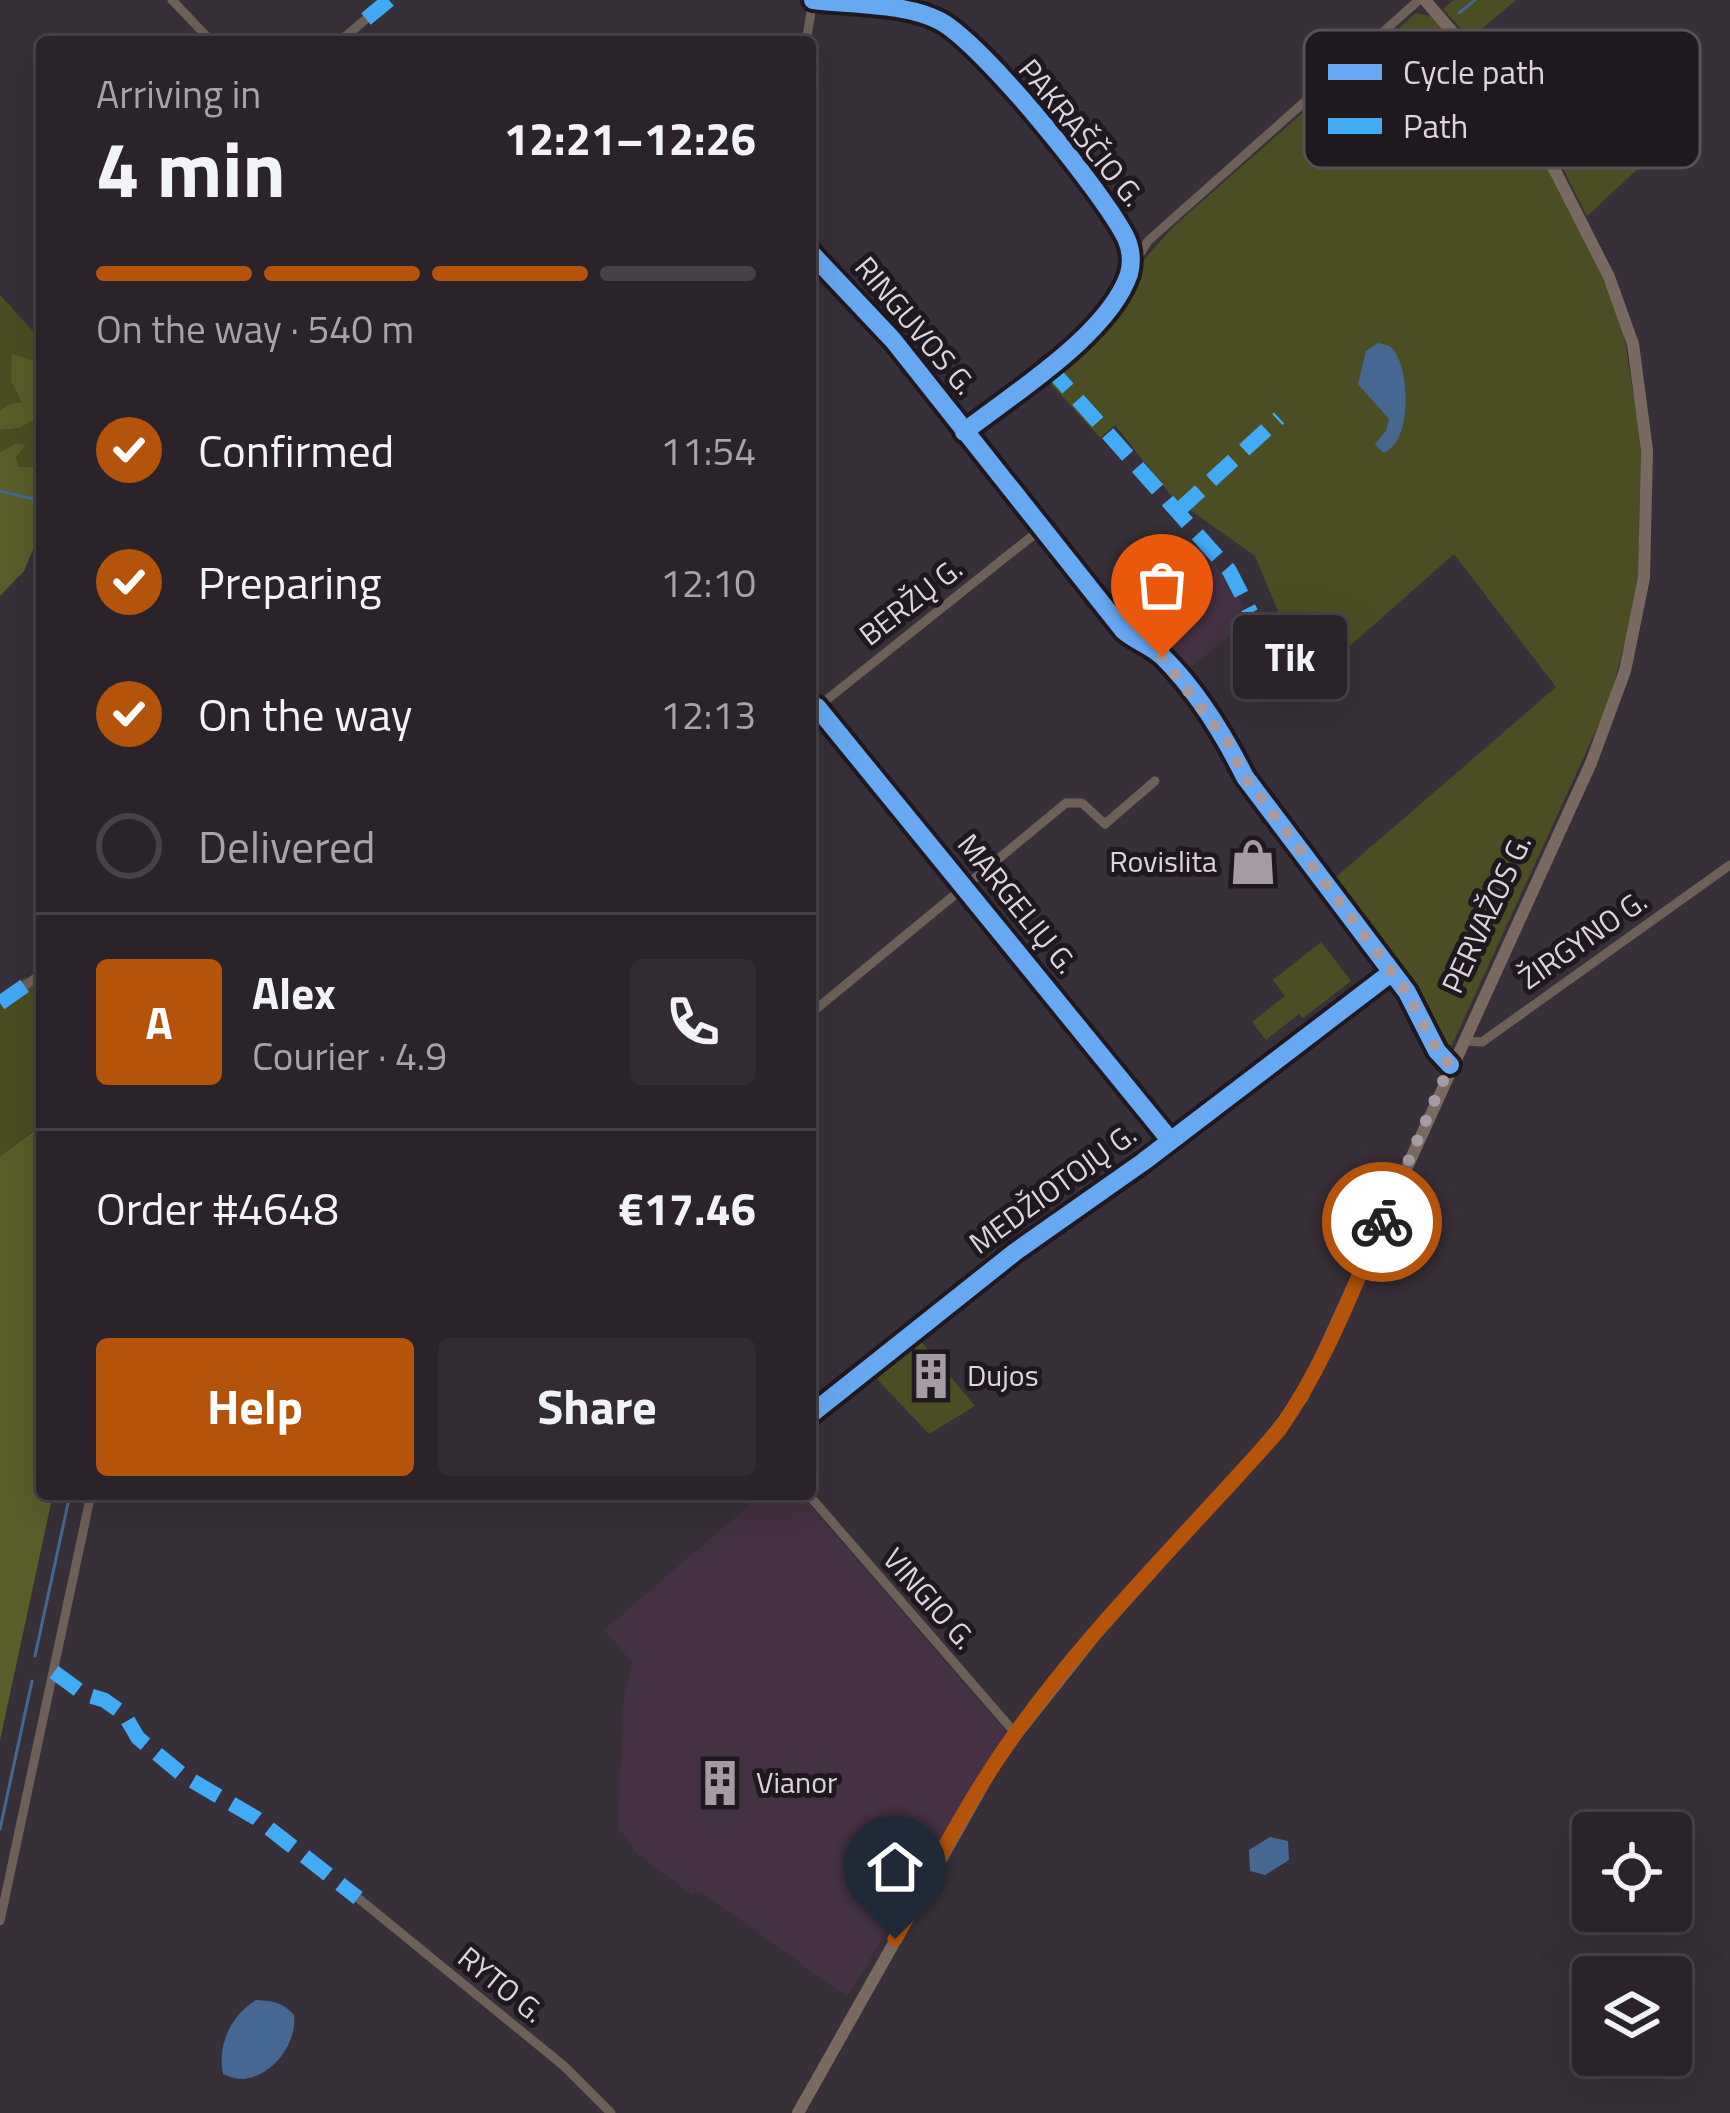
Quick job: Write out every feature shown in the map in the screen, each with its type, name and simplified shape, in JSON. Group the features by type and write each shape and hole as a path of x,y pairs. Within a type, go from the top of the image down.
{"main road":[{"name":"PERVAŽOS G.","path":"1422,0 1449,30"},
{"name":"PERVAŽOS G.","path":"798,2113 961,1819 1016,1734 1096,1634 1302,1398 1591,763 1625,670 1644,578 1646,450 1633,344 1599,257 1553,168"}],"street":[{"path":"172,0 206,36"},
{"path":"807,36 813,0"},
{"name":"PAKRAŠČIO G.","path":"813,0 911,12 951,28 1078,169 1126,237 1130,271"},
{"path":"1388,30 1422,0"},
{"path":"346,36 366,20"},
{"path":"964,432 1090,330 1148,242 1304,104"},
{"path":"1126,237 1148,242"},
{"name":"RINGUVOS G.","path":"816,258 893,340 1124,629 1174,671 1228,743 1245,777 1407,992 1437,1051 1450,1065"},
{"name":"BERŽŲ G.","path":"816,708 1041,529"},
{"name":"MARGELIŲ G.","path":"816,712 1170,1140"},
{"path":"816,1009 1066,803 1082,803 1105,824 1155,782"},
{"name":"ŽIRGYNO G.","path":"1462,1040 1481,1042 1730,865"},
{"name":"MEDŽIOTOJŲ G.","path":"816,1410 1015,1252 1392,972"},
{"path":"26,985 36,978"},
{"path":"0,1921 91,1500"},
{"name":"VINGIO G.","path":"813,1500 1016,1734"},
{"name":"RYTO G.","path":"358,1898 564,2066 611,2113"}],"shaded area":[{"path":"1200,548 1232,584 1249,619 1177,679 1125,614"},
{"path":"755,1500 805,1500 1007,1733 847,1997 699,1890 692,1895 638,1854 618,1828 623,1705 632,1662 604,1630"}],"green space":[{"path":"1454,0 1516,0 1481,30 1462,30 1443,9"},
{"path":"1416,13 1434,17 1445,30 1397,30"},
{"path":"1304,112 1304,168 1548,168 1607,287 1624,335 1641,442 1638,593 1609,702 1452,1045 1447,1047 1437,1039 1417,997 1329,883 1556,687 1454,554 1308,683 1255,556 1173,498 1115,425 1100,438 1044,376 1099,328 1147,256 1174,226"},
{"path":"1563,168 1639,168 1587,216"},
{"path":"0,295 36,334 36,361 13,355 23,403 0,411"},
{"path":"12,354 36,361 36,418 20,428 0,430 0,411 22,402 11,381"},
{"path":"36,410 36,467 19,467 16,458 24,446 18,443 0,452 0,430 20,428"},
{"path":"17,443 25,445 16,458 19,467 36,467 36,545 24,571 0,596 0,452"},
{"path":"1321,942 1351,981 1266,1040 1252,1022 1285,996 1273,980"},
{"path":"25,977 36,988 36,1129 0,1156 0,999"},
{"path":"36,1129 36,1500 52,1500 0,1740 0,1156"},
{"path":"919,1339 975,1406 929,1434 875,1377"}],"water":[{"path":"1378,343 1395,352 1400,362 1406,407 1399,436 1383,453 1375,444 1389,419 1358,384 1366,351"},
{"path":"1270,1837 1288,1841 1289,1860 1265,1875 1250,1871 1249,1850"},
{"path":"256,2000 277,2003 294,2015 290,2042 262,2073 249,2078 223,2074 228,2032"}],"waterway":[{"path":"1459,13 1475,0"},
{"path":"0,491 36,500"},
{"path":"35,1656 69,1500"},
{"path":"0,1829 32,1681"}],"marked path":[{"path":"366,19 389,0"},
{"path":"1048,366 1229,570 1251,613"},
{"path":"1178,511 1279,418"},
{"path":"0,1003 26,985"},
{"path":"54,1672 124,1714 138,1738 184,1776 256,1818 358,1898"}],"cycle path":[{"path":"813,0 911,11 940,21 959,35 1068,155 1128,242 1129,274 1102,319 1058,361 964,432"},
{"path":"816,258 893,340 1123,630 1158,653 1187,684 1245,777 1407,992 1437,1051 1450,1065"},
{"path":"817,707 1170,1140"},
{"path":"816,1410 1015,1252 1143,1162 1392,972"}],"way so far":[{"path":"1162,657 1228,743 1245,777 1407,992 1437,1051 1450,1065 1382,1222"}],"place":[{"name":"Tik","path":"1162,657"},
{"name":"Rovislita","path":"1253,862"},
{"name":"Dujos","path":"931,1376"},
{"name":"Vianor","path":"720,1783"}],"route":[{"path":"895,1939 961,1819 1016,1734 1096,1634 1279,1430 1302,1398 1382,1222"}]}
